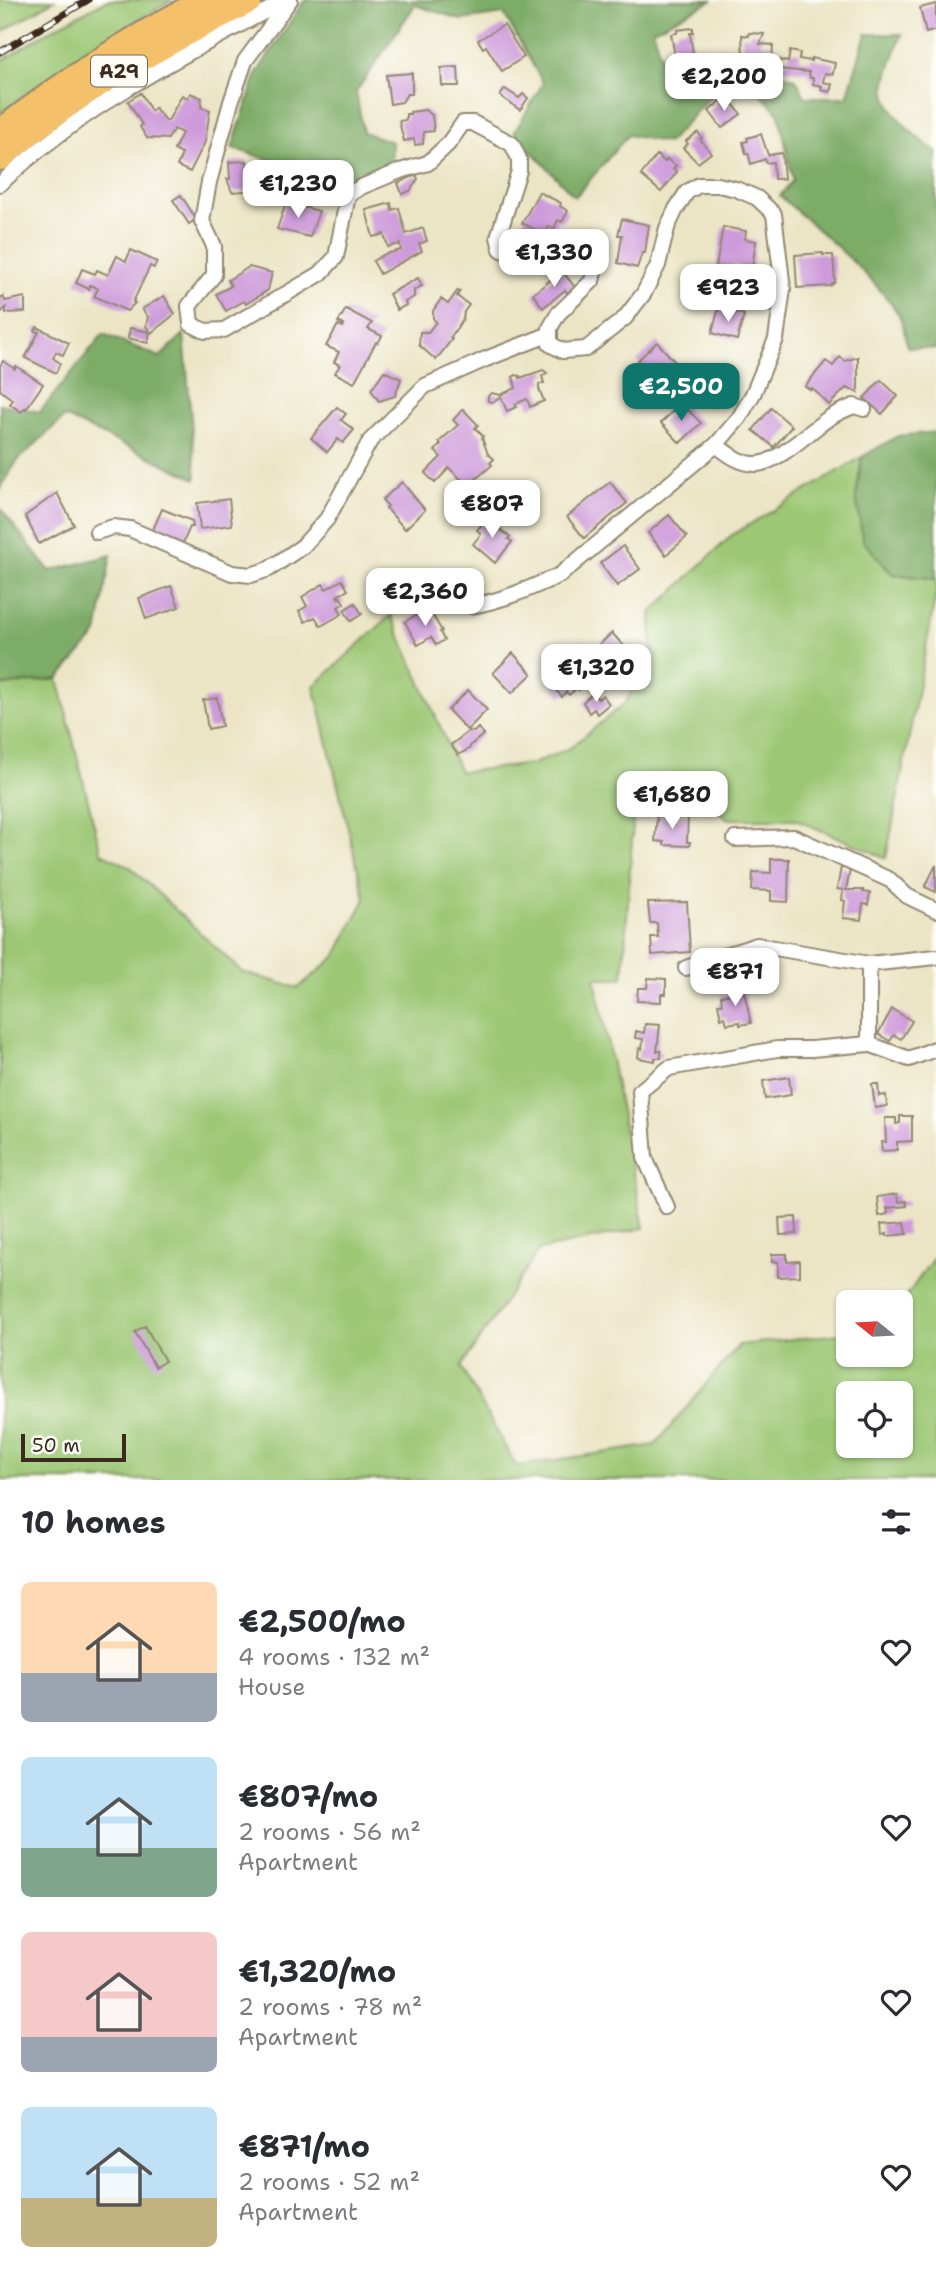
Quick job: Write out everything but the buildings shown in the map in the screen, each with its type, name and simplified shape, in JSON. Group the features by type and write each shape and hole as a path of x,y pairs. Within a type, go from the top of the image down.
{"highway":[{"name":"A29","path":"0,133 120,47 207,0"},
{"name":"A29","path":"0,157 47,120 128,65 249,0"}],"street":[{"path":"0,184 53,139 96,109 194,50 289,0"},
{"path":"289,0 245,61 209,182 202,221 214,246 214,275 189,306 191,324 205,331 224,330 320,274 336,257 348,195 400,171 428,163 448,144 463,123 473,124 512,144 519,159 519,171 498,237 502,249 519,260 536,262 573,252 589,257 596,263 592,281 558,314 550,328 550,344 563,351 586,349 625,318 644,293 658,265 667,228 687,192 698,185 736,189 757,198 774,214 783,289 776,339 753,394 738,418 716,445 560,575 498,600 471,606"},
{"path":"97,533 113,527 130,528 232,573 251,575 269,569 303,546 327,519 370,440 425,386 550,334"},
{"path":"716,445 735,459 757,465 777,459 833,415 854,406 864,409"},
{"path":"735,839 794,837 890,880 907,896 936,910"},
{"path":"686,968 757,944 869,964 936,957"},
{"path":"869,964 869,1044"},
{"path":"667,1207 645,1158 640,1091 669,1068 777,1049 869,1044 909,1059 935,1049"}],"green space":[{"path":"0,0 54,0 0,33"},
{"path":"107,0 172,0 82,53 0,113 0,62 47,32"},
{"path":"713,0 653,30 662,62 725,54 796,79 805,97 847,97 866,34 902,34 889,70 886,92 894,112 902,122 936,151 936,349 907,347 901,319 888,299 843,252 780,196 793,180 779,114 760,93 724,81 668,143 628,135 575,197 514,133 543,83 504,14 462,20 415,5 356,92 363,132 392,142 391,166 338,186 310,177 274,189 274,161 232,148 257,73 303,2"},
{"path":"103,334 160,357 184,334 196,479 65,417 17,461 0,489 0,404 40,412"},
{"path":"936,432 936,579 892,574 863,541 856,497 862,457 898,436"},
{"path":"862,457 856,497 892,574 936,579 936,594 886,858 795,819 728,819 692,790 635,792 623,978 595,978 644,1228 539,1250 461,1367 516,1466 655,1445 739,1345 836,1334 836,1367 914,1367 914,1290 911,1290 936,1254 936,1480 0,1480 0,686 58,679 101,853 129,866 242,972 298,988 335,957 365,899 314,686 391,615 460,772 533,764 570,748 625,703 652,655 651,613 732,535"},
{"path":"0,508 50,571 111,555 97,634 58,679 0,686"}],"railway":[{"path":"0,52 88,0"}]}
